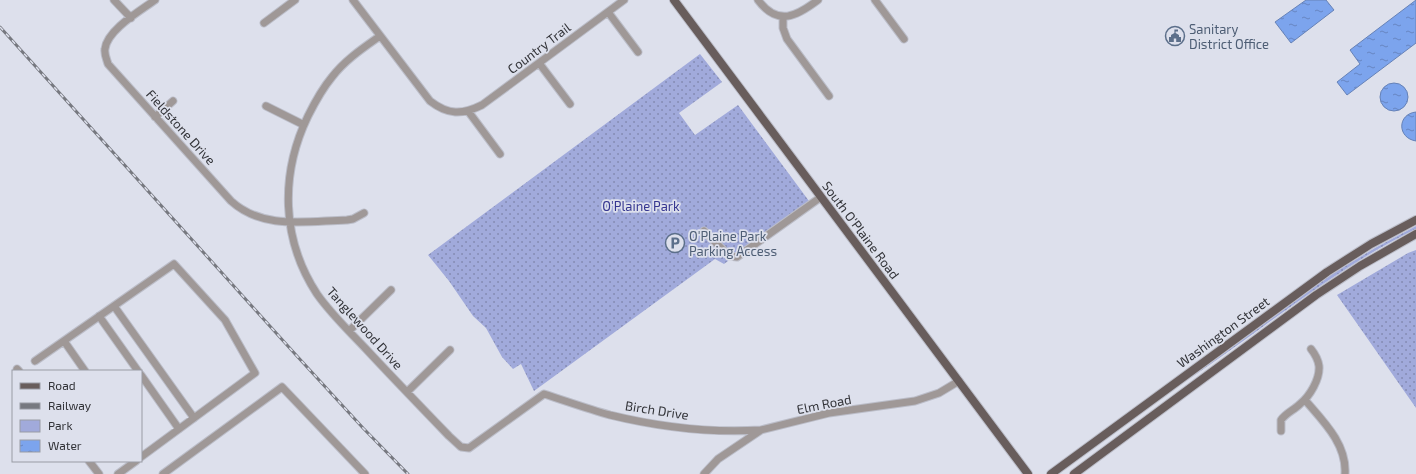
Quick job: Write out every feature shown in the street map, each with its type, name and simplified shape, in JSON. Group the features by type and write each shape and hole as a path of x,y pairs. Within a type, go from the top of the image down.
{"main road":[{"name":"South O'Plaine Road","path":"674,0 1028,474"},
{"name":"Washington Street","path":"1051,474 1327,272 1371,244 1416,220"},
{"name":"Washington Street","path":"1074,474 1316,295 1360,266 1416,234"}],"street":[{"path":"114,0 131,18"},
{"name":"Fieldstone Drive","path":"155,0 110,36 104,50 108,64 237,206 251,215 264,220 289,222 347,220 353,219 364,213"},
{"path":"264,23 295,0"},
{"path":"353,0 430,101 444,110 453,112 468,111 500,154"},
{"name":"Country Trail","path":"468,111 482,105 624,0"},
{"path":"758,0 768,11 783,17 800,13 818,0"},
{"path":"875,0 904,39"},
{"path":"608,12 638,52"},
{"path":"783,17 783,28 787,39 829,96"},
{"name":"Tanglewood Drive","path":"380,36 351,57 332,76 320,94 304,125 295,147 290,172 288,197 289,222 296,251 310,283 327,308 461,447 469,448 544,394 552,397"},
{"path":"539,63 570,104"},
{"path":"155,117 173,101"},
{"path":"266,106 304,125"},
{"path":"704,231 729,256 737,257 821,197"},
{"path":"35,361 174,264 225,320 254,373 179,429 142,453"},
{"path":"349,331 391,290"},
{"path":"114,306 194,418"},
{"path":"99,316 137,370"},
{"path":"64,341 84,370"},
{"path":"1281,431 1281,420 1304,400 1313,388 1319,373 1317,357 1311,349"},
{"path":"407,392 450,350"},
{"path":"142,377 179,429"},
{"name":"Elm Road","path":"704,474 727,453 761,430 829,413 915,401 939,393 959,381"},
{"path":"163,474 282,387 366,474"},
{"name":"Birch Drive","path":"552,397 610,414 660,424 711,430 761,430"},
{"path":"1304,400 1316,413 1341,448 1345,459 1345,474"},
{"path":"90,462 99,474"},
{"path":"118,474 135,462"}],"green space":[{"name":"O'Plaine Park","path":"700,54 722,82 679,113 695,135 738,105 809,201 724,264 715,259 534,391 521,364 513,369 502,357 486,328 473,316 449,281 428,255"},
{"path":"1416,226 1416,229 1357,262 1328,281 1189,379 1332,274 1375,248"},
{"path":"1416,250 1416,408 1337,295 1408,253"}],"water":[{"path":"1306,0 1326,0 1334,10 1291,43 1275,22"},
{"path":"1416,0 1416,43 1347,95 1337,82 1360,64 1350,50"},
{"path":"1394,83 1400,84 1404,87 1407,91 1407,103 1404,107 1400,110 1394,111 1388,110 1384,107 1381,103 1380,97 1381,91 1384,87 1388,84"},
{"path":"1416,112 1416,141 1405,135 1402,126 1405,117"}],"railway":[{"path":"0,27 296,355 363,428 408,474"}],"place":[{"name":"Sanitary District Office","path":"1175,36"},
{"name":"O'Plaine Park Parking Access","path":"675,243"}]}
